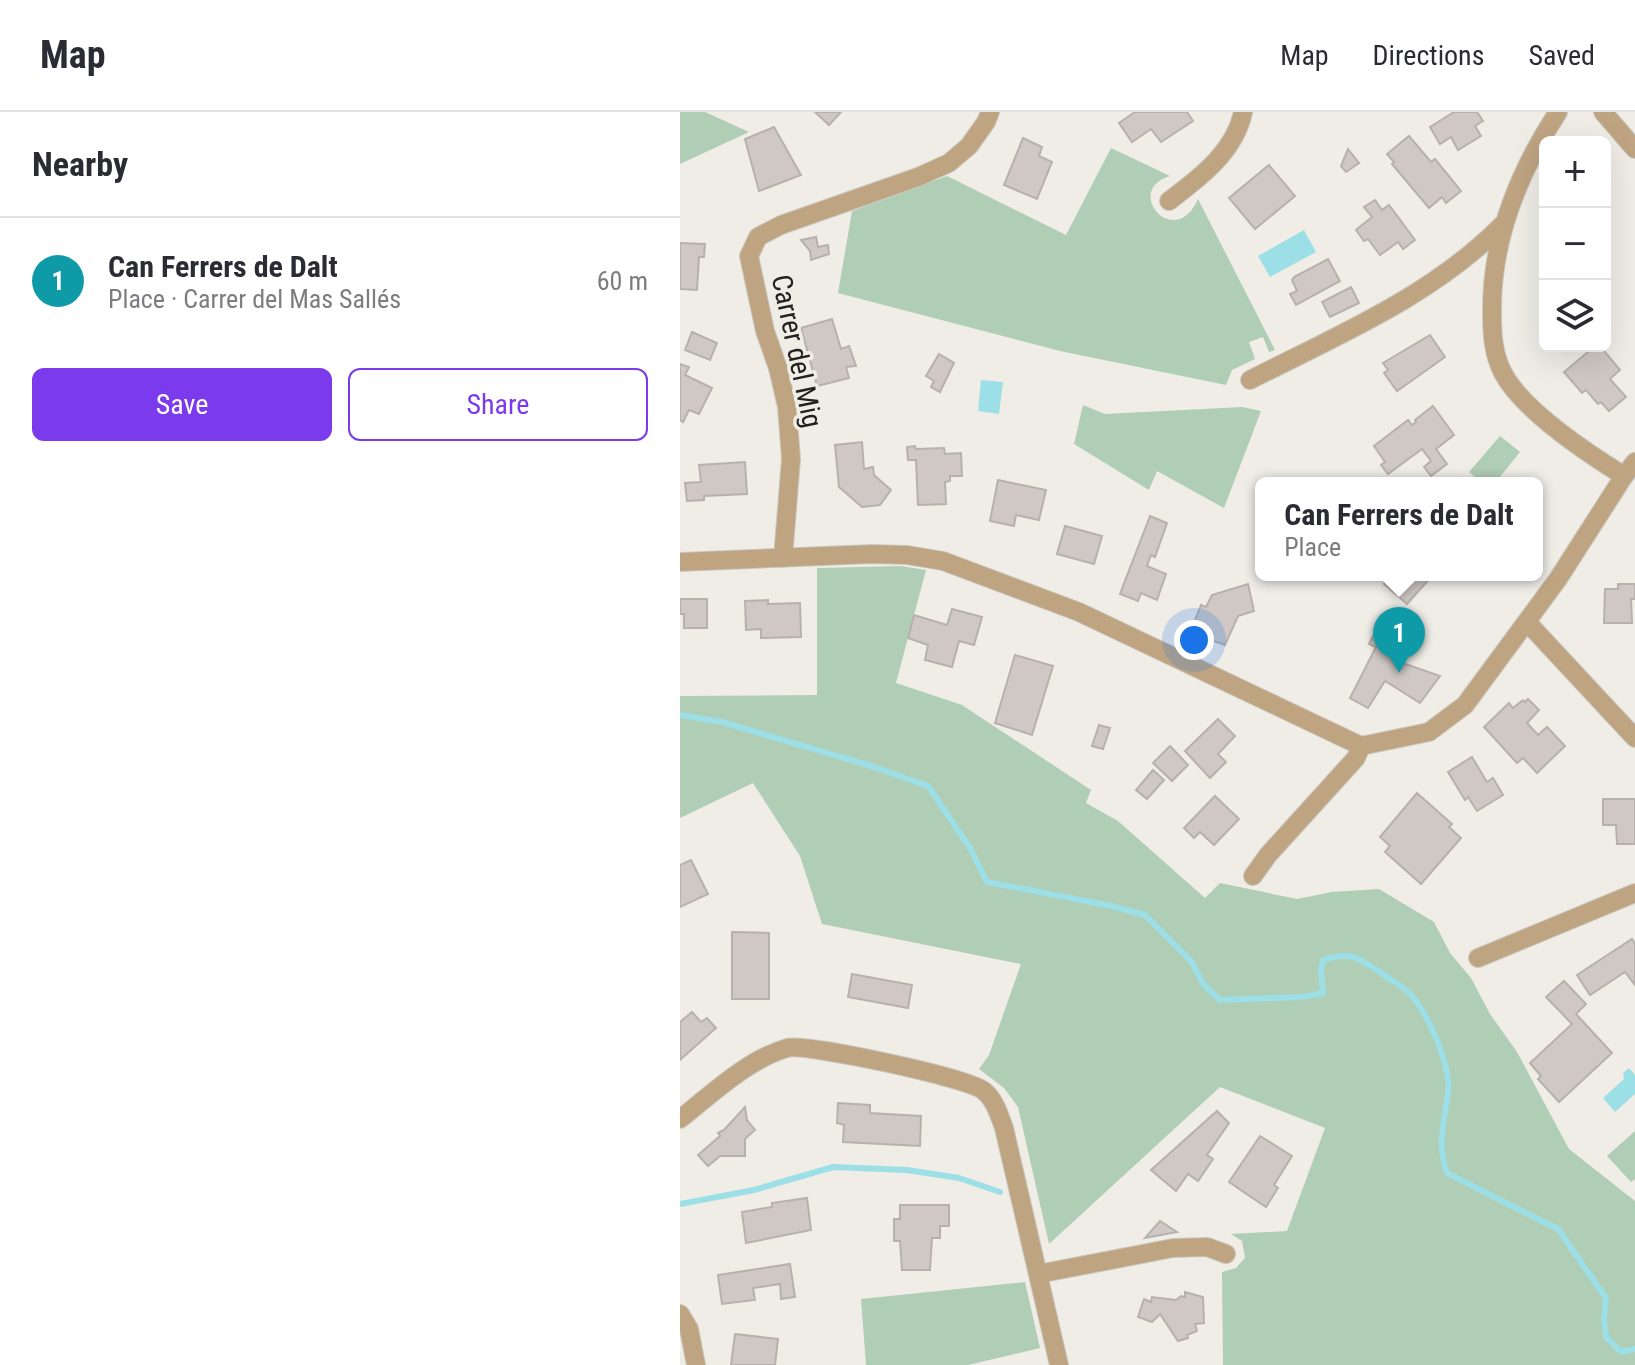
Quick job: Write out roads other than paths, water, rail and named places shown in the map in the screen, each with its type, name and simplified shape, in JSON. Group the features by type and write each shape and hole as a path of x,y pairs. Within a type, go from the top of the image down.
{"street":[{"name":"Carrer del Mig","path":"783,558 791,459 787,407 765,331 749,256 758,237 781,225 918,177 949,163 969,146 990,112"},
{"path":"1169,201 1208,171 1224,151 1243,112"},
{"path":"680,562 895,554 943,561 1079,612 1361,746 1429,732 1465,705 1558,579 1629,469 1586,452 1541,415 1511,385 1502,371 1492,339 1495,258 1502,224 1535,148 1558,112"},
{"path":"1603,112 1635,149"},
{"path":"1250,380 1396,306 1470,255 1502,224"},
{"path":"1527,622 1635,738"},
{"path":"1253,876 1268,855 1356,758 1361,746"},
{"path":"1478,958 1635,893"},
{"path":"680,1119 761,1058 791,1046 957,1078 983,1090 996,1106 1004,1128 1059,1365"},
{"path":"1038,1274 1173,1248 1207,1247 1226,1254"},
{"path":"680,1314 689,1329 696,1365"}],"water":[{"path":"1304,230 1316,252 1270,277 1258,256"},
{"path":"981,380 1003,382 999,414 978,411"},
{"path":"1629,1068 1635,1075 1635,1094 1615,1112 1603,1098 1624,1079 1623,1073"}],"waterway":[{"path":"680,715 722,722 928,786 970,848 987,882 1145,915 1191,961 1204,985 1220,1000 1302,997 1323,993 1323,960 1341,956 1362,961 1401,986 1424,1013 1446,1070 1448,1094 1442,1143 1447,1173 1558,1229 1606,1298 1606,1337 1621,1352 1635,1349"},
{"path":"680,1204 754,1190 833,1167 907,1170 959,1178 1000,1192"}],"place":[{"name":"Can Ferrers de Dalt","path":"1399,673"}]}
